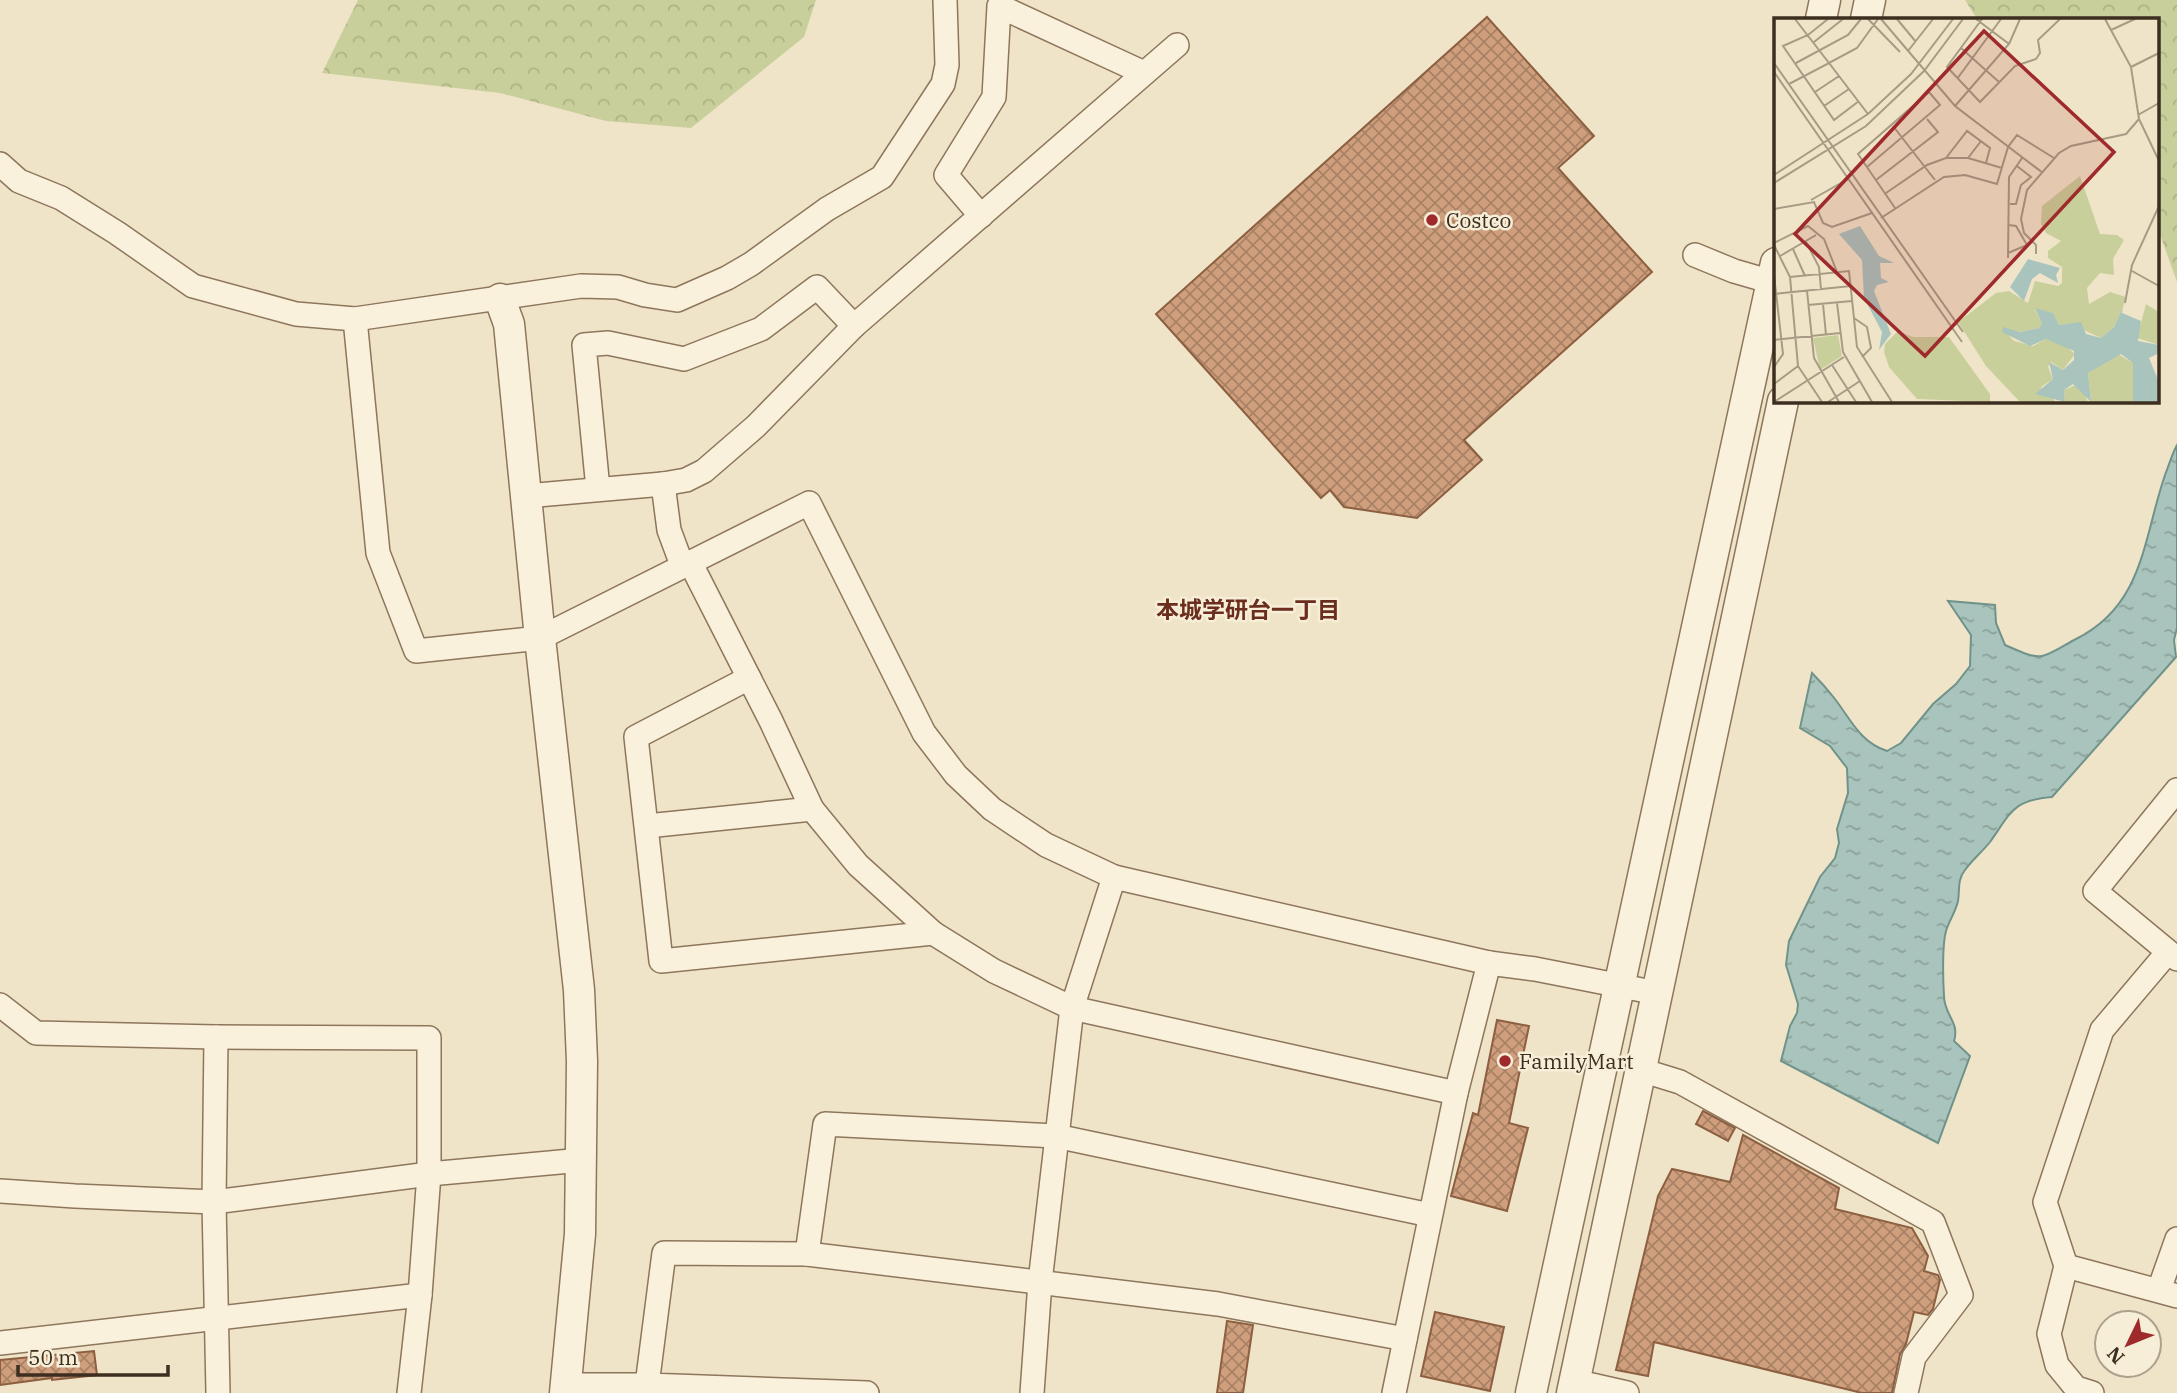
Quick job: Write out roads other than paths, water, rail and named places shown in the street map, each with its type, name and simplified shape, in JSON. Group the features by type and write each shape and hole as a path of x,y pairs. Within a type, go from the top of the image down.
{"street":[{"path":"0,164 19,181 61,198 193,286 296,314 355,319 581,286 618,286 645,295 677,300 751,264 827,209 882,177 943,84 947,65 945,0"},
{"path":"1821,18 1825,0"},
{"path":"1866,18 1870,0"},
{"path":"981,216 946,175 994,97 999,6 1144,73"},
{"path":"526,496 663,484 686,480 704,471 756,426 854,326 1177,45"},
{"path":"1695,255 1734,271 1774,276"},
{"path":"1531,1393 1774,281"},
{"path":"598,489 584,345 608,343 684,359 761,329 817,287 854,326"},
{"path":"500,299 509,324 526,496 533,639"},
{"path":"500,299 494,326 579,990 582,1061 574,1160 580,1234 559,1390 647,1385 867,1393"},
{"path":"355,319 378,553 416,651 533,639 808,503 924,733 956,775 992,809 1046,845 1114,877 1489,963 1657,993"},
{"path":"1627,1393 1573,1387 1783,402"},
{"path":"663,484 669,530 749,678 812,809 858,865 933,933 994,971 1072,1008 1456,1093"},
{"path":"1708,579 1743,586"},
{"path":"749,678 636,737 661,961 933,933"},
{"path":"2091,1393 2076,1388 2057,1366 2049,1334 2066,1266 2045,1202 2102,1030 2172,956 2095,891 2175,797"},
{"path":"647,826 812,809"},
{"path":"1032,1393 1040,1282 1072,1008 1114,877"},
{"path":"1394,1393 1456,1093 1489,963"},
{"path":"0,1005 36,1033 429,1038 429,1174 409,1393"},
{"path":"216,1037 214,1202 218,1393"},
{"path":"1641,1070 1680,1082 1933,1222 1961,1295 1914,1357 1906,1393"},
{"path":"807,1254 825,1124 1056,1136 1430,1215"},
{"path":"0,1191 214,1202 429,1174 574,1160"},
{"path":"2066,1266 2168,1293 2177,1239"},
{"path":"647,1385 664,1253 807,1254 1218,1304 1405,1339"},
{"path":"0,1343 420,1295"}],"water":[{"path":"2177,445 2176,657 2052,797 2028,801 2014,810 1962,874 1957,905 1945,937 1944,989 1945,1003 1955,1029 1954,1041 1970,1056 1938,1143 1781,1061 1798,1004 1786,965 1789,941 1820,877 1835,858 1839,843 1837,829 1848,793 1847,768 1830,746 1800,728 1812,673 1863,736 1887,751 1901,743 1933,704 1956,684 1970,666 1971,635 1948,601 1995,605 1996,623 2005,645 2028,654 2046,655 2076,639 2098,625 2116,608 2128,589 2138,568 2165,475"}],"place":[{"name":"Costco","path":"1432,220"},
{"name":"FamilyMart","path":"1505,1061"}],"district":[{"name":"本城学研台一丁目","path":"1248,609"}]}
